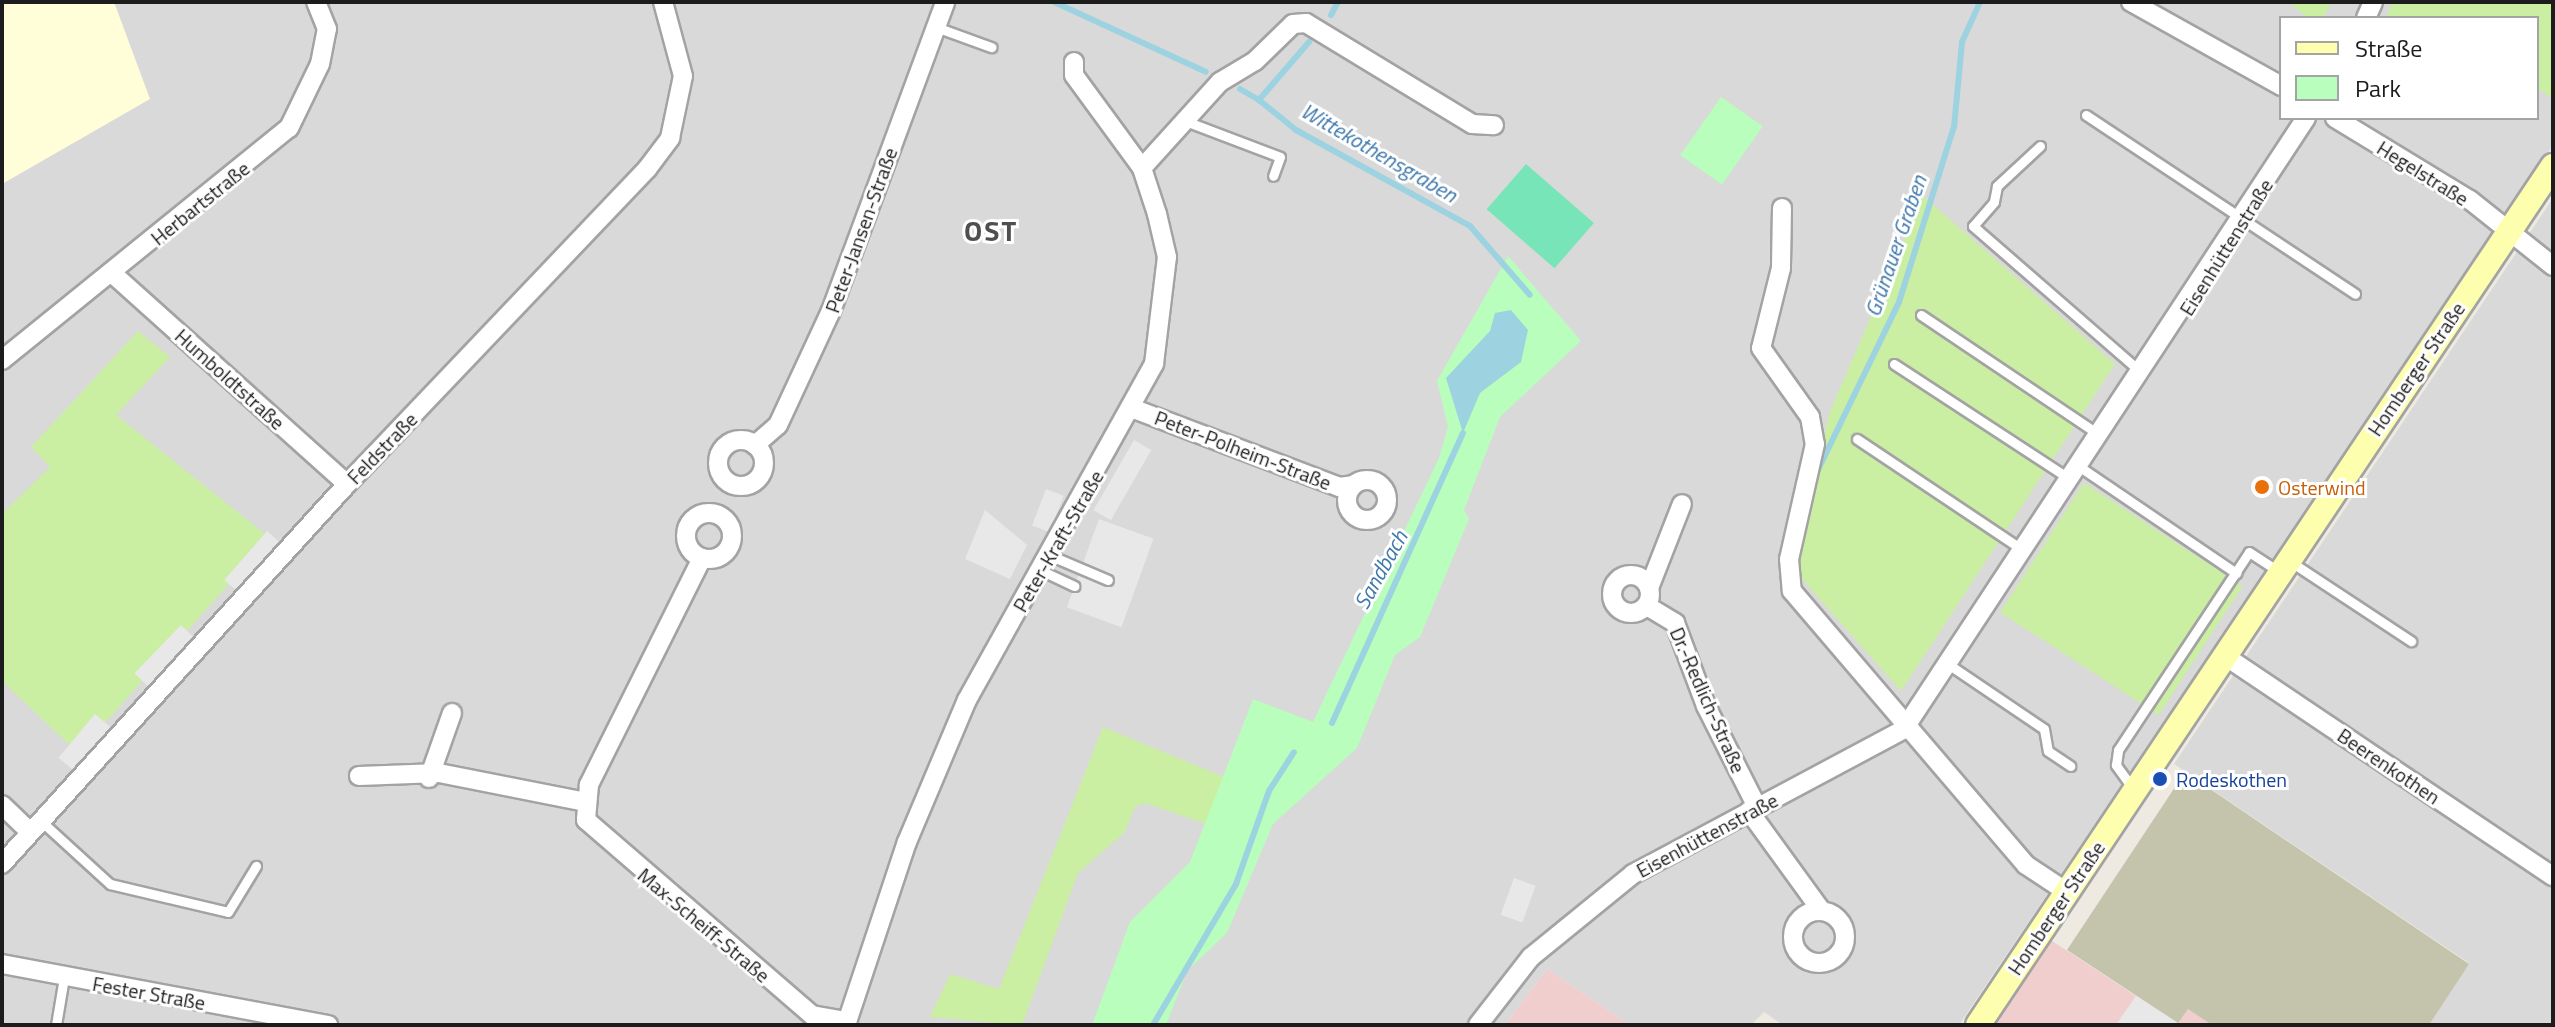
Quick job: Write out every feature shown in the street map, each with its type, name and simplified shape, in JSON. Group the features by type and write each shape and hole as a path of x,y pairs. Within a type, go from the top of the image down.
{"main road":[{"name":"Homberger Straße","path":"1978,1025 2553,166"}],"street":[{"name":"Herbartstraße","path":"2,360 113,274 289,128 320,64 327,29 316,2"},
{"name":"Feldstraße","path":"2,864 347,484 670,138 683,76 663,2"},
{"name":"Peter-Jansen-Straße","path":"755,445 778,425 831,311 945,2"},
{"path":"2131,2 2279,85"},
{"path":"1142,168 1188,122 1220,82 1255,61 1293,24 1306,23 1472,124 1494,125"},
{"name":"Peter-Kraft-Straße","path":"846,1023 907,842 967,700 1134,409 1165,317 1167,257 1142,168 1074,75 1074,62"},
{"name":"Eisenhüttenstraße","path":"1478,1025 1522,967 1593,902 1753,809 1904,729 1951,666 2098,434 2143,374 2305,120"},
{"name":"Hegelstraße","path":"2338,120 2470,200 2507,234 2553,266"},
{"path":"1782,208 1781,268 1761,348 1810,417 1815,444 1787,576 1904,729 2026,865 2067,892"},
{"name":"Humboldtstraße","path":"113,274 347,484"},
{"name":"Peter-Polheim-Straße","path":"1134,409 1339,487 1353,485"},
{"path":"359,776 386,770 429,778 439,773 585,802 702,558 729,547 729,501 721,476 720,455 732,442 755,445 762,474 729,501 687,528 689,548 702,558"},
{"name":"Dr.-Redlich-Straße","path":"1682,504 1648,597 1675,623 1706,706 1753,809 1821,910"},
{"name":"Beerenkothen","path":"2225,656 2553,876"},
{"path":"429,778 452,713"},
{"name":"Max-Scheiff-Straße","path":"585,802 586,820 601,838 812,1015 846,1023"},
{"path":"2,805 36,827"},
{"name":"Fester Straße","path":"2,964 328,1025"}],"lane":[{"path":"936,27 991,47"},
{"path":"2086,115 2355,294"},
{"path":"1188,122 1280,157 1273,176"},
{"path":"2040,146 1997,186 1994,202 1973,226 2143,374"},
{"path":"1921,315 2098,434"},
{"path":"1894,364 2236,573"},
{"path":"1857,439 2024,551"},
{"path":"2135,790 2116,765 2118,750 2249,552 2284,566 2411,641"},
{"path":"1044,563 1108,580"},
{"path":"1044,563 1074,586"},
{"path":"1951,666 2044,729 2048,751 2070,766"},
{"path":"36,827 110,884 228,912 256,866"},
{"name":"Fester Straße","path":"56,1025 64,977"}],"shaded area":[{"path":"2,2 2553,2 2553,145 1959,1025 1783,1025 1764,1012 1751,1025 1630,1025 1547,969 1505,1025 2,1025"},
{"path":"2,2 114,2 150,99 2,184"},
{"path":"2553,198 2553,1025 2429,1025 2469,963 2174,764"},
{"path":"1134,440 1151,450 1111,520 1094,510"},
{"path":"1046,489 1064,496 1050,532 1032,525"},
{"path":"985,510 1027,545 1010,579 965,559"},
{"path":"1099,519 1154,539 1121,627 1067,607"},
{"path":"267,531 290,551 247,600 224,580"},
{"path":"181,625 202,645 155,693 134,673"},
{"path":"95,714 120,735 84,779 58,758"},
{"path":"2185,772 2469,964 2429,1025 2212,1025 2188,1009 2178,1023 2067,950"},
{"path":"1514,878 1536,886 1522,923 1501,915"},
{"path":"2040,933 2177,1023 2187,1008 2212,1025 1978,1025"},
{"path":"1547,969 1630,1025 1505,1025"},
{"path":"2136,996 2181,1025 2116,1025"}],"green space":[{"path":"2289,2 2331,2 2324,16 2305,16"},
{"path":"2393,2 2553,2 2553,99 2539,89 2539,16 2387,16"},
{"path":"1721,97 1763,126 1722,184 1680,155"},
{"path":"1526,164 1594,223 1555,268 1487,209"},
{"path":"1923,196 2115,364 1901,691 1795,571 1829,414"},
{"path":"1508,256 1581,341 1500,417 1464,510 1469,519 1420,637 1395,655 1357,748 1273,824 1227,933 1187,971 1166,1025 1092,1025 1130,922 1190,862 1253,699 1313,722 1439,458 1448,427 1437,381"},
{"path":"138,331 170,357 116,415 270,538 78,753 2,681 2,514 50,467 31,447"},
{"path":"2084,483 2243,586 2159,715 2000,612"},
{"path":"1103,727 1224,777 1206,824 1145,803 1135,807 1124,833 1078,873 1022,1025 930,1017 950,974 999,989"}],"water":[{"path":"1511,310 1528,330 1521,362 1480,393 1463,433 1446,378 1490,331 1495,313"}],"waterway":[{"path":"1054,2 1206,72"},
{"name":"Wittekothensgraben","path":"1331,15 1338,2"},
{"name":"Grünauer Graben","path":"1816,474 1899,302 1954,127 1962,42 1980,2"},
{"name":"Wittekothensgraben","path":"1309,42 1259,100 1296,130 1470,226 1530,295"},
{"path":"1240,89 1259,100"},
{"name":"Sandbach","path":"1332,723 1463,433"},
{"name":"Sandbach","path":"1153,1025 1236,884 1269,791 1294,752"}],"place":[{"name":"Osterwind","path":"2262,487"},
{"name":"Rodeskothen","path":"2160,779"}],"district":[{"name":"OST","path":"991,231"}]}
